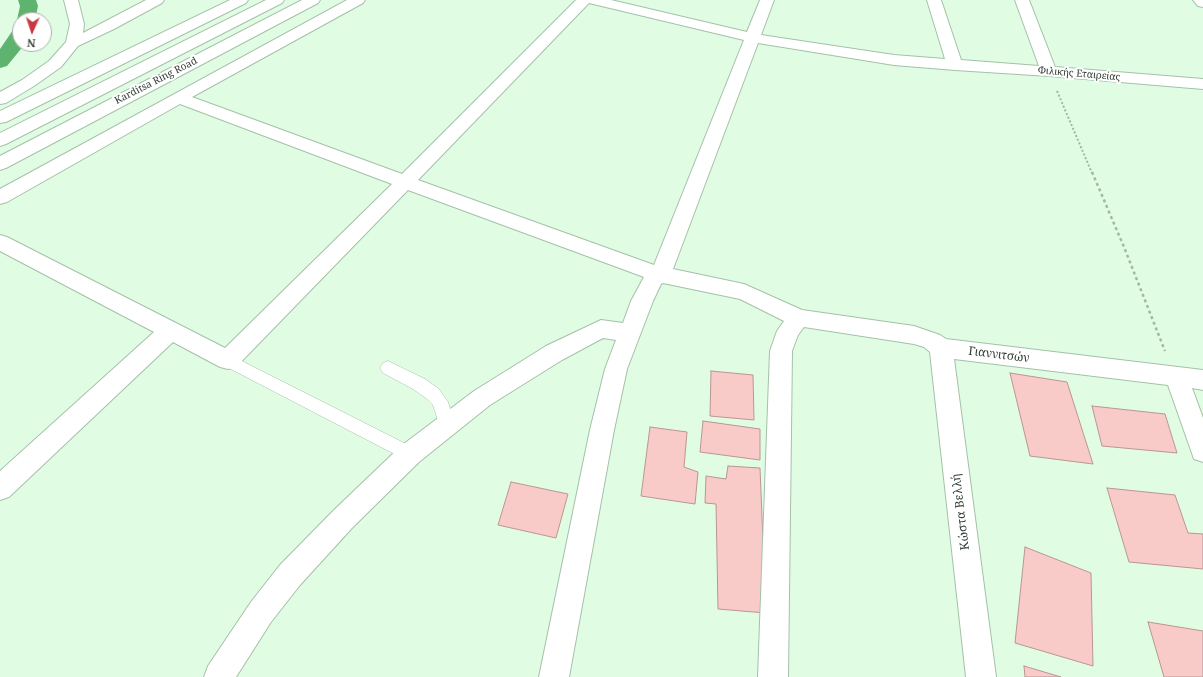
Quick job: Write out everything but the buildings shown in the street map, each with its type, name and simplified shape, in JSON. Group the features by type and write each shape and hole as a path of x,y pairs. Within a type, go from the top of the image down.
{"street":[{"path":"71,0 77,24 73,43"},
{"path":"0,99 28,83 55,64 73,43 109,26 157,0"},
{"path":"0,118 241,0"},
{"name":"Karditsa Ring Road","path":"0,140 277,0"},
{"name":"Karditsa Ring Road","path":"0,164 313,0"},
{"path":"0,197 310,24 358,0"},
{"path":"0,242 228,360 584,0"},
{"name":"Φιλικής Εταιρείας","path":"593,0 753,38 894,60 1049,71 1201,88"},
{"path":"554,677 616,369 629,333 653,279 660,275 767,0"},
{"path":"934,0 955,65"},
{"path":"1022,0 1049,71"},
{"path":"1200,0 1203,4"},
{"name":"Γιαννιτσών","path":"178,98 660,275 744,292 799,318 914,336 932,341 942,348 1203,380"},
{"path":"773,677 773,622 781,351 788,331 799,318"},
{"path":"219,677 261,612 290,575 358,504 410,454 482,398 514,377 554,354 601,329 629,333"},
{"path":"0,488 171,330"},
{"name":"Κώστα Βελλή","path":"942,348 981,677"},
{"path":"1176,377 1203,451"}],"lane":[{"path":"228,360 410,454"},
{"path":"388,368 419,384 433,394 440,402 447,425"}],"path":[{"path":"1049,71 1124,247 1176,377"}],"waterway":[{"path":"27,0 29,6 28,12"},
{"path":"0,62 12,47"}]}
